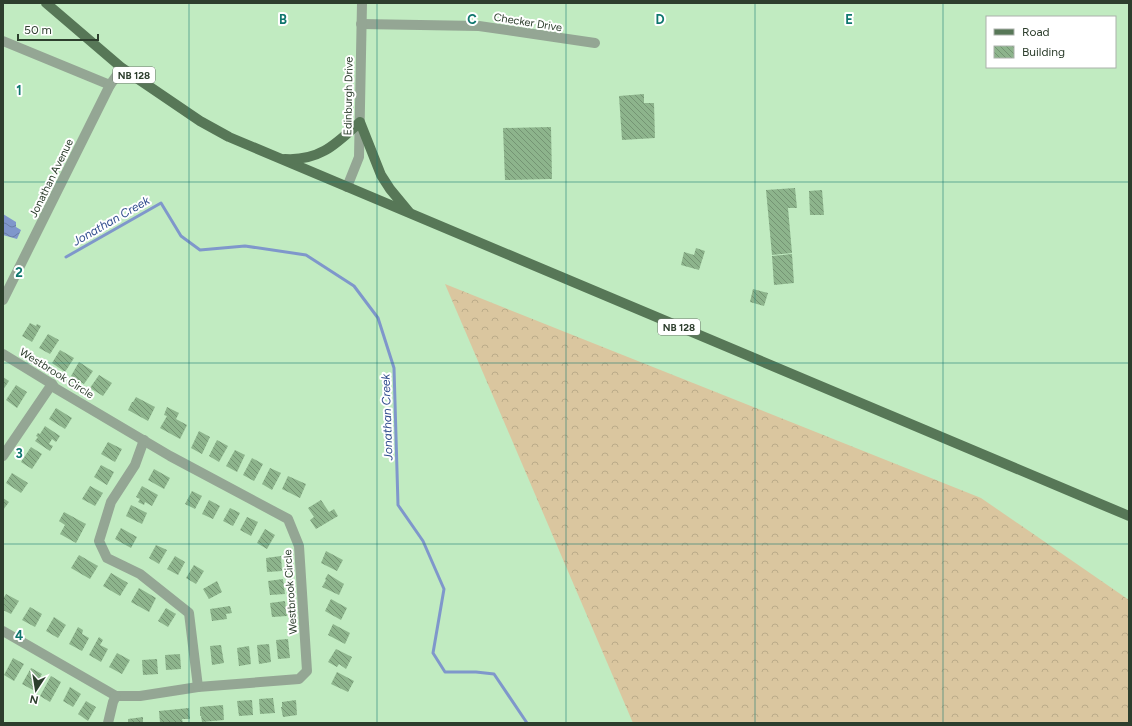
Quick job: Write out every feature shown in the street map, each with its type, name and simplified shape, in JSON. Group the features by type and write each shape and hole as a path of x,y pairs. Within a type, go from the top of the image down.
{"main road":[{"name":"NB 128","path":"46,3 122,68 200,121 229,137 1129,516"},
{"path":"280,159 296,160 321,153 335,145 360,122 381,175 390,189 410,213"}],"street":[{"name":"Edinburgh Drive","path":"347,187 359,157 362,3"},
{"name":"Checker Drive","path":"361,24 479,26 595,44"},
{"path":"3,41 110,85"},
{"name":"Jonathan Avenue","path":"3,300 110,85 122,68"},
{"name":"Westbrook Circle","path":"3,354 52,384 55,388 170,456 288,519 299,546 307,670 299,679 198,687 140,696 116,696 3,631"},
{"path":"3,456 52,384"},
{"path":"144,440 134,464 111,502 99,540 107,558 140,574 189,613 198,687"},
{"path":"108,723 112,702 116,696"}],"green space":[{"path":"445,284 981,498 1129,600 1129,723 633,723"}],"water":[{"path":"3,214 16,222 16,227 21,230 17,239 3,235"}],"building":[{"path":"644,94 644,103 654,103 655,138 622,140 619,96"},
{"path":"551,127 552,179 505,180 503,128"},
{"path":"795,188 797,208 788,208 792,253 772,255 766,190"},
{"path":"822,190 824,215 810,215 809,191"},
{"path":"696,248 705,251 699,270 681,265 684,252 694,255"},
{"path":"792,254 794,283 774,285 772,256"},
{"path":"753,289 768,293 764,306 750,302"},
{"path":"30,323 36,326 37,324 41,326 32,342 22,336"},
{"path":"48,334 59,340 50,354 39,348"},
{"path":"60,350 74,358 65,372 52,363"},
{"path":"79,362 93,371 84,384 71,376"},
{"path":"99,375 112,383 103,396 90,388"},
{"path":"3,377 9,381 3,390"},
{"path":"16,385 27,392 17,408 6,400"},
{"path":"136,397 155,407 148,421 128,410"},
{"path":"167,407 179,413 176,419 187,425 180,439 160,428 167,416 164,415"},
{"path":"56,408 72,418 65,429 49,419"},
{"path":"45,426 60,436 56,442 52,439 49,444 53,446 50,451 35,441 38,437 36,436 38,433 40,434"},
{"path":"199,431 210,437 202,454 191,448"},
{"path":"217,440 228,446 219,462 209,456"},
{"path":"108,442 122,449 115,462 101,454"},
{"path":"31,447 42,454 32,469 21,462"},
{"path":"235,450 245,455 237,472 226,466"},
{"path":"252,458 263,464 254,481 243,475"},
{"path":"101,465 114,472 107,485 94,477"},
{"path":"270,468 281,473 272,490 262,484"},
{"path":"154,469 170,478 164,489 148,480"},
{"path":"12,473 28,483 21,493 6,483"},
{"path":"288,476 306,484 300,498 282,489"},
{"path":"90,486 103,493 95,506 82,499"},
{"path":"142,486 158,495 152,506 145,502 144,505 138,502 140,499 136,497"},
{"path":"192,491 202,496 195,509 185,504"},
{"path":"3,498 9,502 3,510"},
{"path":"209,500 220,506 213,519 202,514"},
{"path":"321,500 329,512 334,509 338,516 316,529 310,520 314,517 308,508"},
{"path":"131,505 147,513 142,524 126,516"},
{"path":"230,508 240,513 233,526 223,521"},
{"path":"64,512 86,524 76,543 60,534 65,525 59,521"},
{"path":"247,517 258,522 251,536 240,530"},
{"path":"121,528 137,537 131,548 115,539"},
{"path":"265,529 275,535 267,549 257,543"},
{"path":"156,545 167,550 159,564 149,558"},
{"path":"326,551 343,560 337,571 321,563"},
{"path":"79,555 98,566 90,579 71,568"},
{"path":"175,556 185,562 178,575 167,569"},
{"path":"281,556 282,571 267,572 266,558"},
{"path":"194,565 204,571 196,584 186,578"},
{"path":"111,573 128,583 120,596 103,586"},
{"path":"328,574 344,584 339,595 322,587"},
{"path":"283,579 285,594 270,595 268,581"},
{"path":"217,581 222,592 209,599 203,589"},
{"path":"139,588 156,598 149,612 131,602"},
{"path":"6,594 19,601 11,614 3,610 3,599"},
{"path":"331,599 347,608 341,620 325,611"},
{"path":"285,601 287,616 272,617 270,603"},
{"path":"230,606 232,613 226,614 227,619 212,621 210,609"},
{"path":"30,607 42,614 35,627 22,620"},
{"path":"166,608 176,614 168,627 158,621"},
{"path":"54,617 66,625 58,638 46,631"},
{"path":"333,624 350,633 345,644 328,635"},
{"path":"78,627 83,630 82,634 89,638 82,651 69,644"},
{"path":"99,637 103,640 100,645 108,649 101,662 89,655"},
{"path":"288,639 290,658 278,659 276,640"},
{"path":"269,644 271,662 259,664 257,645"},
{"path":"221,645 224,663 212,665 210,646"},
{"path":"249,646 251,664 239,666 237,648"},
{"path":"336,649 352,657 346,669 339,664 337,667 328,662"},
{"path":"117,653 130,660 122,674 109,667"},
{"path":"180,654 181,669 166,670 165,655"},
{"path":"13,658 24,664 14,681 4,675"},
{"path":"157,659 158,674 143,675 142,660"},
{"path":"31,668 42,674 33,690 22,684"},
{"path":"337,672 354,681 348,692 331,684"},
{"path":"51,676 61,682 50,702 40,696"},
{"path":"70,687 81,694 73,707 63,701"},
{"path":"273,698 275,713 260,714 259,699"},
{"path":"252,700 253,715 239,716 237,701"},
{"path":"296,700 297,715 283,717 281,707 282,702"},
{"path":"86,701 96,707 88,721 78,714"},
{"path":"223,705 224,720 202,722 200,707"},
{"path":"189,708 190,719 182,719 183,723 160,723 159,711"},
{"path":"143,717 143,723 128,723 128,719"}],"waterway":[{"name":"Jonathan Creek","path":"66,257 161,203 181,236 200,250 245,246 306,255 354,286 378,318 394,368 398,505 423,541 444,589 433,653 445,672 476,672 494,674 527,723"}]}
